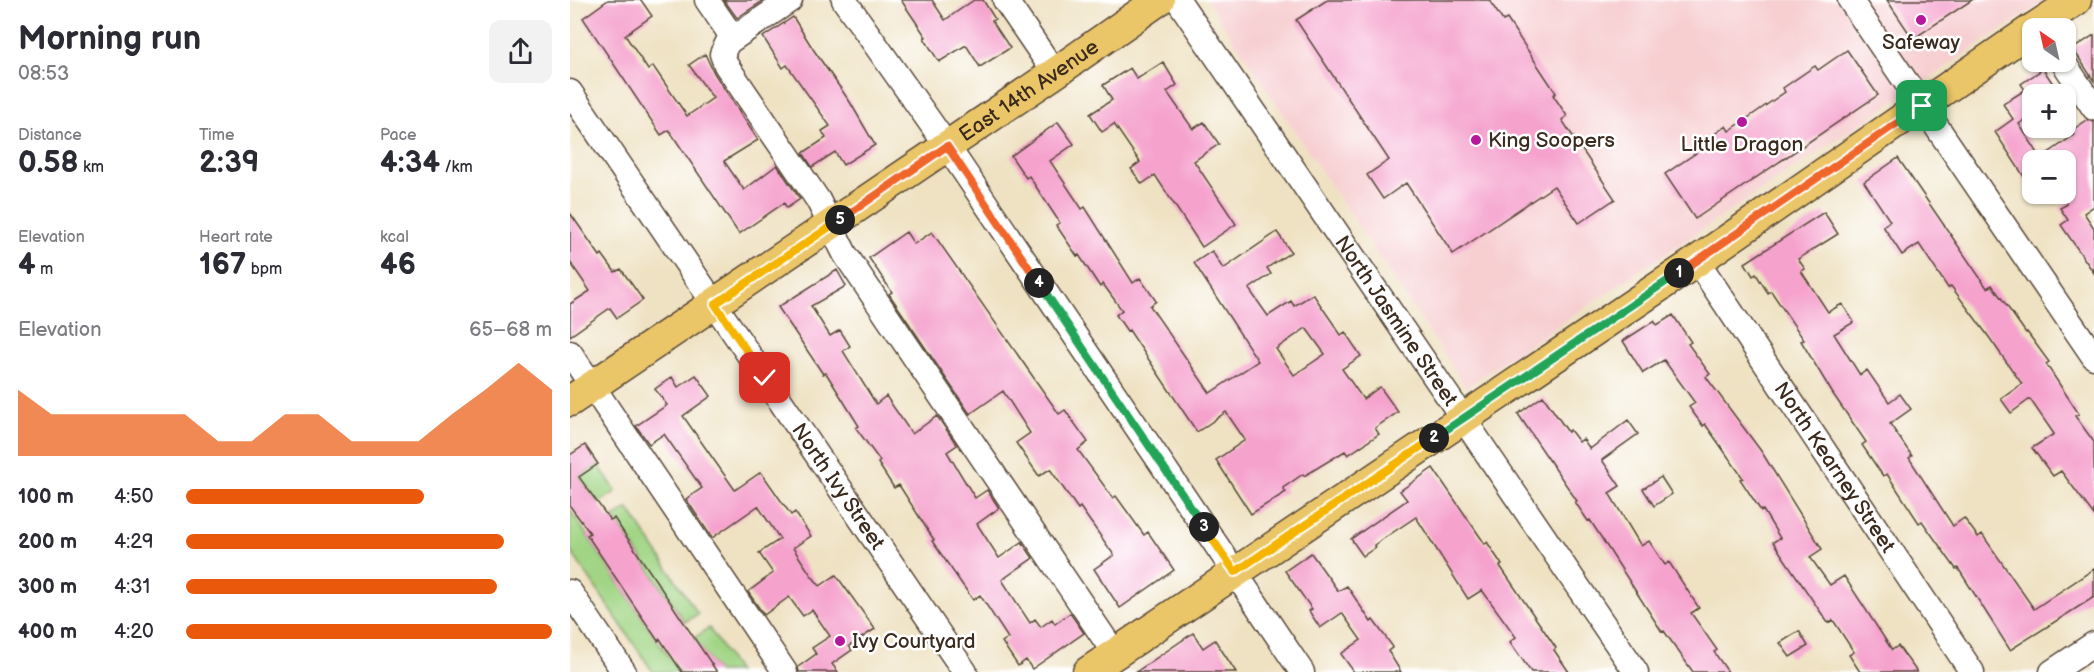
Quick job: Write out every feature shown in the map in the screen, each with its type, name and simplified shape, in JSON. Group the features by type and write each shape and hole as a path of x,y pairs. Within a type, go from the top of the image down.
{"main road":[{"name":"East 14th Avenue","path":"581,394 1055,74 1159,0"},
{"path":"2050,18 2076,0"},
{"path":"1088,672 1697,261 2022,38"}],"street":[{"path":"707,0 733,38"},
{"path":"790,0 728,42 722,54 726,65 818,200 845,254 1115,654"},
{"path":"844,0 947,146 1302,672"},
{"path":"1005,0 1055,74"},
{"name":"North Jasmine Street","path":"1178,0 1636,672"},
{"path":"1850,0 2094,357"},
{"path":"2070,72 2094,108"},
{"name":"North Ivy Street","path":"570,92 965,672"},
{"name":"North Kearney Street","path":"1697,261 1972,672"},
{"path":"570,353 581,394 785,672"},
{"path":"570,592 624,672"},
{"path":"2052,672 2094,644"}],"shaded area":[{"path":"1207,0 2046,0 1466,387"}],"green space":[{"path":"598,464 616,491 598,504 579,477"},
{"path":"628,508 698,614 685,622 614,518"},
{"path":"570,510 679,672 653,672 570,550"},
{"path":"709,628 738,672 717,672 694,638"}],"building":[{"path":"608,0 641,0 652,16 625,35 648,70 653,66 687,116 713,98 689,65 705,54 714,73 758,140 724,161 744,190 777,165 800,199 787,208 784,203 739,234 669,130 661,135 583,18"},
{"path":"724,0 764,0 737,18"},
{"path":"901,0 932,0 945,20 974,0 983,0 995,19 992,21 1010,48 980,67 966,45 939,62 924,38 926,37"},
{"name":"King Soopers","path":"1327,0 1489,0 1503,21 1507,19 1556,93 1553,95 1567,116 1562,120 1615,199 1579,223 1554,186 1453,254 1406,183 1383,199 1367,175 1389,160 1296,20"},
{"name":"Safeway","path":"1887,0 1972,0 1913,39"},
{"path":"793,17 850,102 875,145 843,165 835,152 812,167 803,153 826,138 822,131 830,126 787,65 783,68 763,37"},
{"path":"2094,35 2094,81 2076,54 2076,47"},
{"path":"1847,50 1878,95 1695,219 1665,174 1696,153 1693,149 1726,126 1729,131 1785,92 1783,88 1815,66 1818,70"},
{"path":"1163,62 1177,85 1167,92 1193,129 1204,122 1219,144 1194,161 1236,224 1202,247 1155,175 1142,184 1131,169 1140,162 1114,124 1102,132 1090,114 1112,100 1103,85 1130,68 1137,79"},
{"path":"2039,72 2045,72 2053,84 2022,86"},
{"path":"2022,92 2022,122 2019,124 2022,129 2022,138 2028,138 2036,150 2022,150 2022,174 1995,132 2013,119 2003,104"},
{"path":"2087,120 2094,122 2094,206 2084,213 2094,228 2094,273 2061,225 2068,220 2060,208 2076,204 2076,150 2052,150 2070,138 2076,138 2076,128"},
{"path":"1058,122 1074,144 1050,161 1082,209 1085,207 1133,283 1140,278 1156,301 1150,306 1210,393 1258,361 1194,263 1212,251 1223,269 1277,232 1291,252 1267,268 1271,274 1249,289 1268,316 1291,301 1294,306 1313,294 1341,335 1345,332 1361,356 1342,369 1363,399 1380,387 1398,412 1375,428 1379,434 1348,455 1345,451 1304,476 1303,474 1283,488 1286,492 1251,514 1216,460 1245,440 1226,412 1197,432 1129,330 1127,331 1116,315 1122,310 1103,284 1100,287 1079,255 1077,256 1056,225 1060,223 1029,176 1026,178 1011,156","holes":["1306,328 1325,354 1294,375 1276,349"]},
{"path":"1898,158 1987,288 1992,285 2049,362 2046,364 2079,414 2075,416 2094,442 2094,515 2061,471 2053,476 2032,448 2054,434 2030,399 2011,413 2001,399 2022,384 1986,333 1951,286 1948,288 1919,244 1902,255 1883,226 1890,221 1864,182"},
{"path":"1824,212 1838,234 1798,259 1805,269 1801,271 1828,312 1842,304 1854,322 1834,334 1860,375 1867,370 1889,402 1900,394 1911,409 1890,424 1912,456 1909,458 1953,526 1964,518 1978,537 1982,534 2034,609 2094,569 2094,597 2010,650 1958,568 1956,569 1922,521 1919,523 1887,474 1883,476 1862,445 1866,442 1801,341 1804,340 1771,291 1768,293 1756,274 1753,276 1745,263"},
{"path":"570,213 600,256 602,254 615,272 621,269 643,300 617,318 610,308 570,336 570,304 590,291 570,262"},
{"path":"906,232 914,244 932,232 1059,414 1065,410 1088,442 1078,450 1113,498 1116,496 1144,535 1148,532 1174,570 1120,608 1094,569 1114,555 1050,469 1039,476 1016,443 1030,433 1003,391 970,414 889,294 892,292 869,258"},
{"path":"837,270 846,286 811,306 830,336 840,330 850,346 843,351 876,404 886,396 912,434 937,416 957,445 947,452 975,498 987,490 999,508 977,524 999,558 1022,542 1033,558 1002,580 1030,623 1035,619 1041,627 1052,619 1055,624 1070,613 1084,633 1032,669 1026,660 1018,666 1002,642 1008,638 980,595 973,600 932,541 934,540 899,485 894,488 878,463 880,461 856,428 859,426 826,373 823,374 778,307"},
{"path":"1673,315 1691,342 1688,344 1710,374 1706,377 1761,451 1822,549 1810,557 1830,585 1844,576 1892,650 1898,646 1917,672 1860,672 1849,655 1854,652 1833,620 1828,623 1773,542 1780,538 1740,479 1743,478 1705,424 1703,426 1689,407 1695,403 1664,360 1643,373 1623,341 1654,321 1657,325"},
{"path":"696,375 711,396 683,416 735,490 761,472 791,515 795,512 811,536 793,548 811,575 820,586 836,575 875,629 849,646 852,650 832,664 838,672 799,672 798,667 816,654 812,648 830,636 812,610 803,616 789,597 764,615 748,592 773,573 759,553 780,539 758,506 712,538 686,499 702,488 664,434 649,444 636,426 667,405 655,389 672,377 678,387"},
{"path":"1543,396 1568,432 1570,430 1579,442 1583,439 1590,449 1628,420 1638,434 1602,460 1620,486 1609,493 1641,546 1649,541 1665,565 1669,562 1699,608 1691,613 1717,650 1714,652 1728,672 1693,672 1664,631 1662,632 1518,414"},
{"path":"585,445 598,464 579,477 610,520 614,518 717,672 682,672 660,639 658,641 587,535 590,533 570,506 570,455"},
{"path":"1433,468 1485,544 1487,542 1502,565 1500,566 1556,648 1554,650 1569,672 1531,672 1510,642 1516,637 1482,590 1468,599 1416,517 1374,545 1376,547 1363,556 1351,539 1407,500 1400,491"},
{"path":"1661,477 1672,494 1654,506 1643,489"},
{"path":"1311,553 1338,591 1347,586 1371,622 1373,620 1393,647 1388,651 1401,672 1354,672 1341,654 1361,640 1342,613 1320,628 1309,611 1312,609 1285,571"},
{"path":"1799,631 1808,646 1790,657 1780,643"},
{"path":"1193,633 1203,648 1215,640 1236,672 1136,672"}],"place":[{"name":"Safeway","path":"1921,20"},
{"name":"Little Dragon","path":"1742,122"},
{"name":"King Soopers","path":"1476,140"},
{"name":"Ivy Courtyard","path":"840,641"}],"route":[{"path":"765,378 715,304 947,146 1235,572 1697,261 1922,106"}]}
